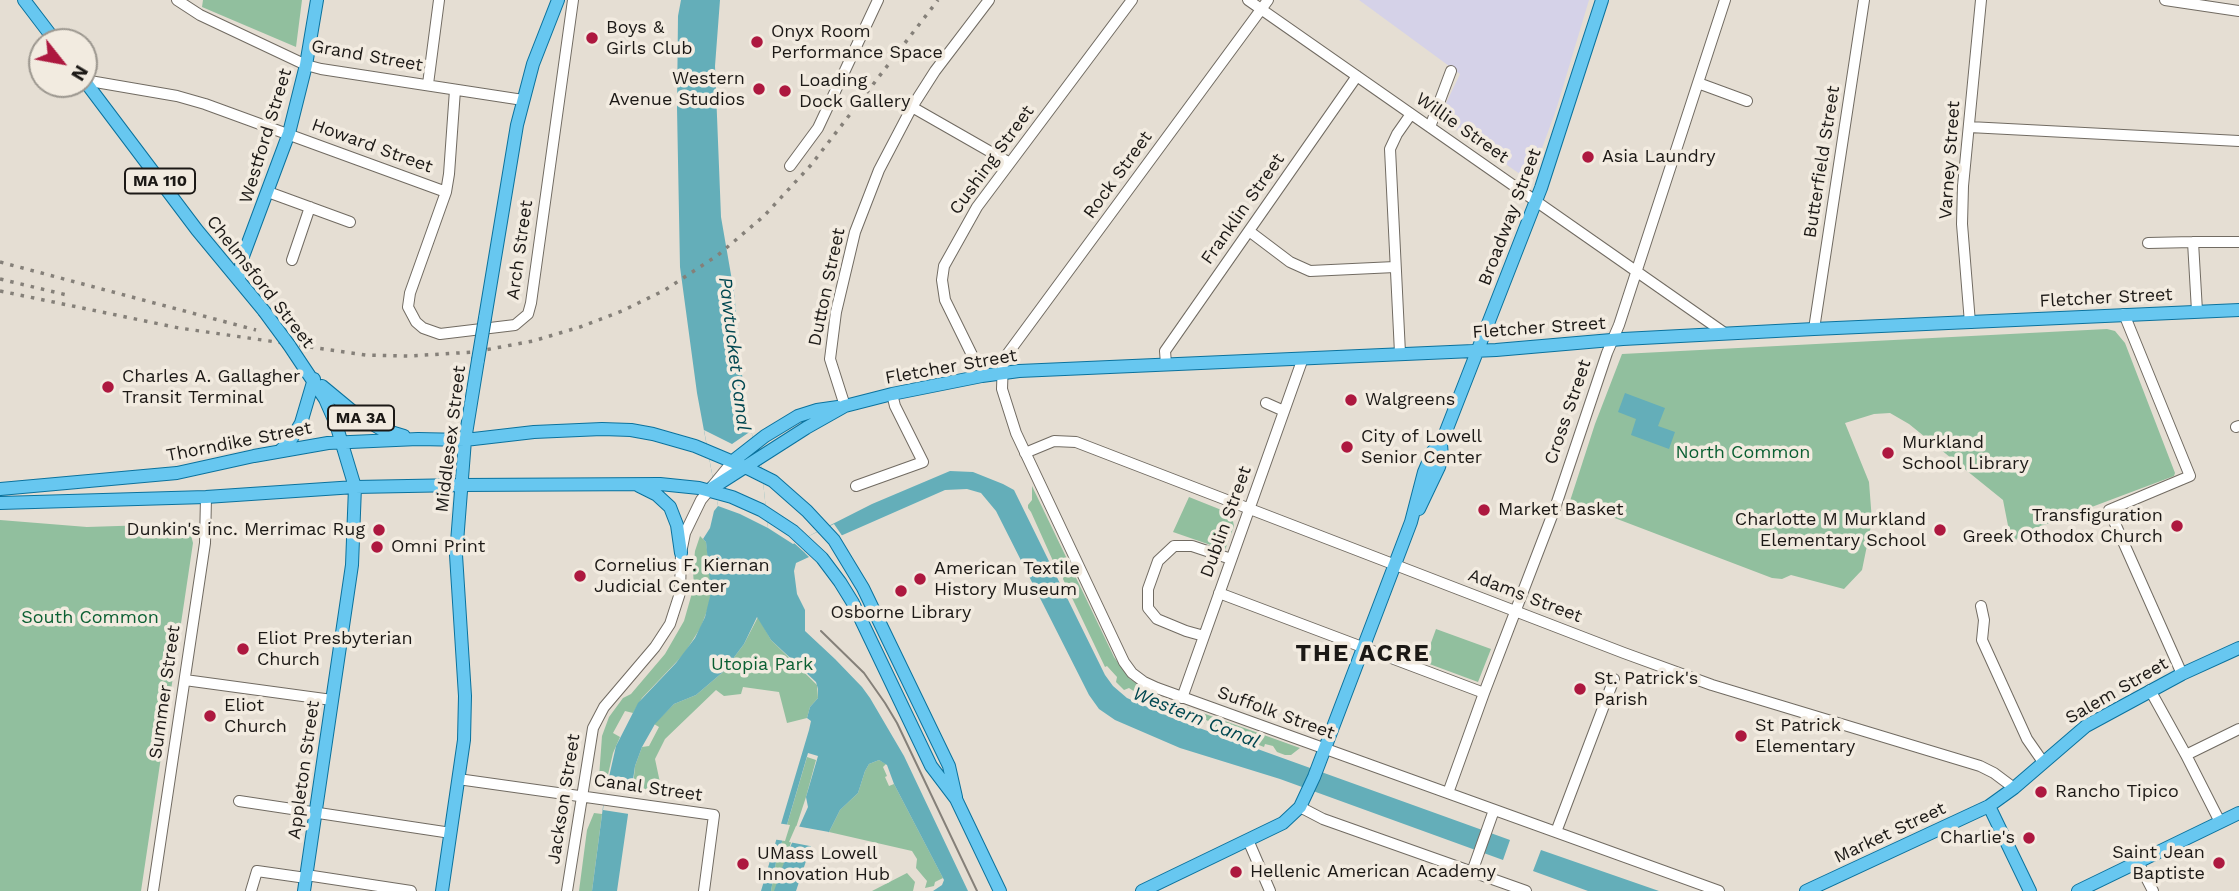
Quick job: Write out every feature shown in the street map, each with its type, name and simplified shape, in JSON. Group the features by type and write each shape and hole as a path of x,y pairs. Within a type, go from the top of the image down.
{"main road":[{"path":"24,0 45,28"},
{"name":"Westford Street","path":"239,279 242,260 289,133 306,65 317,0"},
{"name":"Middlesex Street","path":"442,891 465,714 456,555 465,440 512,151 539,46 558,0"},
{"name":"Broadway Street","path":"1302,803 1411,522 1439,467 1442,457 1441,444 1536,201 1602,0"},
{"name":"Chelmsford Street","path":"98,98 314,379 326,399 355,487"},
{"name":"Fletcher Street","path":"713,488 739,464 755,443 798,416 892,394 1002,374 1478,350 1814,329 2239,310"},
{"name":"MA 3A","path":"280,452 300,423 314,379 357,415 390,432 418,439"},
{"name":"Fletcher Street","path":"739,464 759,458 845,406"},
{"name":"Thorndike Street","path":"0,489 177,473 342,442 465,440 578,429 631,430 662,436 708,450 739,464"},
{"path":"739,464 762,475 790,495 834,540 863,588 949,766 956,799"},
{"path":"628,484 650,491 668,504 676,520 681,553"},
{"path":"0,503 206,497 355,487 628,484 713,488 767,514 803,539 830,568 849,596 931,765 956,799 1000,891"},
{"name":"Appleton Street","path":"305,881 353,558 355,487"},
{"name":"Salem Street","path":"1989,806 2086,726 2150,690 2239,648"},
{"path":"1142,891 1283,823 1302,803"},
{"path":"1989,806 2030,891"},
{"name":"Market Street","path":"1806,891 1989,806"},
{"path":"2078,891 2239,813"}],"street":[{"name":"Grand Street","path":"177,0 200,15 306,65 523,100"},
{"path":"428,85 439,0"},
{"name":"Arch Street","path":"455,90 446,192 410,293 408,307 423,328 440,334 515,325 528,314 573,0"},
{"path":"790,166 818,128 878,0"},
{"name":"Dutton Street","path":"845,406 830,359 836,312 855,232 879,170 912,107 935,71 989,0"},
{"name":"Cushing Street","path":"974,357 945,300 942,280 944,266 976,207 1132,0"},
{"name":"Willie Street","path":"1248,0 1265,5 1357,76 1726,334"},
{"name":"Cross Street","path":"1448,793 1555,508 1725,0"},
{"name":"Butterfield Street","path":"1814,329 1864,0"},
{"name":"Varney Street","path":"1970,323 1962,224 1963,186 1981,0"},
{"path":"2165,0 2205,3 2239,11"},
{"name":"Rock Street","path":"1002,374 1003,360 1265,5"},
{"path":"1430,127 1451,71"},
{"name":"Franklin Street","path":"1166,364 1165,351 1357,76"},
{"name":"Howard Street","path":"98,82 177,96 289,133 446,192"},
{"path":"1698,83 1747,101"},
{"path":"912,107 1010,163"},
{"path":"1400,353 1390,149 1411,114"},
{"path":"1969,127 2239,141"},
{"path":"268,192 349,222"},
{"path":"292,260 310,207"},
{"path":"1250,231 1290,261 1310,271 1395,267"},
{"path":"2193,242 2197,311"},
{"path":"2148,243 2239,242"},
{"path":"2124,314 2190,476 2109,510 2182,674"},
{"name":"Dublin Street","path":"1182,698 1303,358"},
{"name":"Suffolk Street","path":"1002,374 1002,389 1025,453 1124,662 1144,682 1719,891"},
{"path":"856,486 923,462 895,406 892,394"},
{"path":"1266,403 1284,411"},
{"name":"Adams Street","path":"1025,453 1054,441 1076,442 1712,685 1980,766 2014,788"},
{"name":"Jackson Street","path":"567,891 590,740 597,717 666,631 675,612 681,587 681,553 688,526 713,488"},
{"name":"Summer Street","path":"153,891 205,542 206,497"},
{"path":"1204,636 1157,619 1148,608 1147,589 1161,556 1174,546 1192,546 1231,559"},
{"path":"1219,593 1484,693"},
{"path":"1981,606 1984,620 1982,640 2027,739 2043,762"},
{"path":"1556,832 1614,679"},
{"path":"185,680 332,700"},
{"path":"2150,690 2220,822"},
{"path":"2186,755 2239,729"},
{"name":"Canal Street","path":"458,779 714,815 704,891"},
{"path":"239,801 451,833"},
{"path":"1302,803 1323,819 1526,891"},
{"path":"1472,872 1494,810"},
{"path":"1248,840 1270,891"},
{"path":"2138,862 2152,891"},
{"path":"251,891 257,871 305,881 411,891"}],"shaded area":[{"path":"1359,0 1589,0 1556,110 1530,181 1439,118 1460,74"}],"green space":[{"path":"203,0 302,0 296,47 202,7"},
{"name":"North Common","path":"2107,329 2115,331 2125,343 2174,476 2020,534 2012,546 2003,500 1909,424 1890,413 1874,414 1845,423 1869,482 1872,521 1862,570 1844,589 1791,575 1782,579 1772,578 1570,501 1595,424 1622,354"},
{"path":"1032,486 1114,657 1130,679 1158,697 1300,748 1291,755 1285,755 1277,752 1273,746 1265,744 1264,747 1215,728 1215,724 1206,720 1204,724 1167,710 1166,706 1140,700 1141,696 1129,688 1124,690 1116,682 1117,677 1105,667 1063,579 1064,573 1057,560 1053,561 1028,508 1032,500"},
{"path":"1189,497 1232,517 1234,526 1225,550 1173,532"},
{"name":"South Common","path":"0,520 87,527 180,524 190,531 193,543 141,891 0,891"},
{"path":"700,536 706,542 712,587 701,627 684,654 642,698 633,713 625,711 613,733 620,737 607,779 599,777 602,736 609,717 623,698 631,694 665,654 684,621 694,586 695,551"},
{"name":"Utopia Park","path":"758,617 771,640 817,685 818,698 810,707 807,718 787,723 779,692 743,687 741,694 724,696 716,690 665,739 655,759 662,792 633,787 635,766 642,747 649,746 659,727 654,724 674,704 696,695 723,672 744,644"},
{"path":"1436,629 1491,649 1478,682 1424,662"},
{"path":"807,757 816,760 775,891 771,891 776,862"},
{"path":"879,760 886,764 883,767 889,786 894,784 943,878 935,882 934,886 925,888 927,881 916,868 917,859 912,851 829,832 840,810 858,793 869,764"},
{"path":"594,813 602,814 592,891 579,891 587,830"},
{"path":"907,873 915,882 913,891 872,891"}],"water":[{"name":"Pawtucket Canal","path":"681,0 720,0 715,66 721,217 734,292 746,415 761,463 768,528 793,544 872,504 950,471 973,472 1003,484 1014,490 1105,675 1127,698 1177,720 1510,840 1503,860 1280,779 1180,748 1115,720 1099,709 1089,695 996,511 981,493 967,489 945,490 804,552 809,557 796,563 794,571 797,594 805,610 805,631 870,698 904,756 968,891 933,891 942,885 944,880 894,784 887,765 879,760 869,764 858,793 840,810 829,832 820,836 811,846 796,891 774,891 808,807 806,797 818,756 808,753 776,862 771,891 761,891 809,730 811,721 807,718 810,707 818,698 818,689 816,682 771,640 757,617 744,644 723,672 696,695 674,704 655,724 635,766 617,891 592,891 604,799 616,746 638,703 676,663 695,638 705,617 711,592 706,542 703,539 718,506 697,393 680,267 677,108 678,16"},
{"path":"1625,393 1665,408 1658,426 1675,432 1669,449 1631,435 1636,419 1618,412"},
{"path":"1541,850 1659,891 1588,891 1533,871"}],"pier":[{"path":"704,430 732,444 751,431 761,463 768,528 718,506"},
{"path":"834,524 843,537 804,552 794,543"},
{"path":"606,783 633,787 629,814 603,810"},
{"path":"777,823 790,825 785,841 772,839"},
{"path":"796,826 829,832 815,847 789,842"}],"tram line":[{"path":"821,631 864,673 885,703 977,891"}],"railway":[{"path":"0,291 179,328 366,355 409,356 474,352 533,341 580,327 665,290 718,255 764,216 811,165 938,0"},
{"path":"0,262 256,330"},
{"path":"0,279 71,296"}],"place":[{"name":"Boys & Girls Club","path":"592,38"},
{"name":"Onyx Room Performance Space","path":"757,42"},
{"name":"Western Avenue Studios","path":"759,89"},
{"name":"Loading Dock Gallery","path":"785,91"},
{"name":"Asia Laundry","path":"1588,157"},
{"name":"Charles A. Gallagher Transit Terminal","path":"108,387"},
{"name":"Walgreens","path":"1351,400"},
{"name":"City of Lowell Senior Center","path":"1347,447"},
{"name":"Murkland School Library","path":"1888,453"},
{"name":"Market Basket","path":"1484,510"},
{"name":"Transfiguration Greek Othodox Church","path":"2177,526"},
{"name":"Dunkin's inc. Merrimac Rug","path":"379,530"},
{"name":"Charlotte M Murkland Elementary School","path":"1940,530"},
{"name":"Omni Print","path":"377,547"},
{"name":"Cornelius F. Kiernan Judicial Center","path":"580,576"},
{"name":"American Textile History Museum","path":"920,579"},
{"name":"Osborne Library","path":"901,591"},
{"name":"Eliot Presbyterian Church","path":"243,649"},
{"name":"St. Patrick's Parish","path":"1580,689"},
{"name":"Eliot Church","path":"210,716"},
{"name":"St Patrick Elementary","path":"1741,736"},
{"name":"Rancho Tipico","path":"2041,792"},
{"name":"Charlie's","path":"2029,838"},
{"name":"Saint Jean Baptiste","path":"2219,863"},
{"name":"UMass Lowell Innovation Hub","path":"743,864"},
{"name":"Hellenic American Academy","path":"1236,872"}],"district":[{"name":"THE ACRE","path":"1363,654"}],"water label":[{"name":"Western Canal","path":"1196,718"}]}
